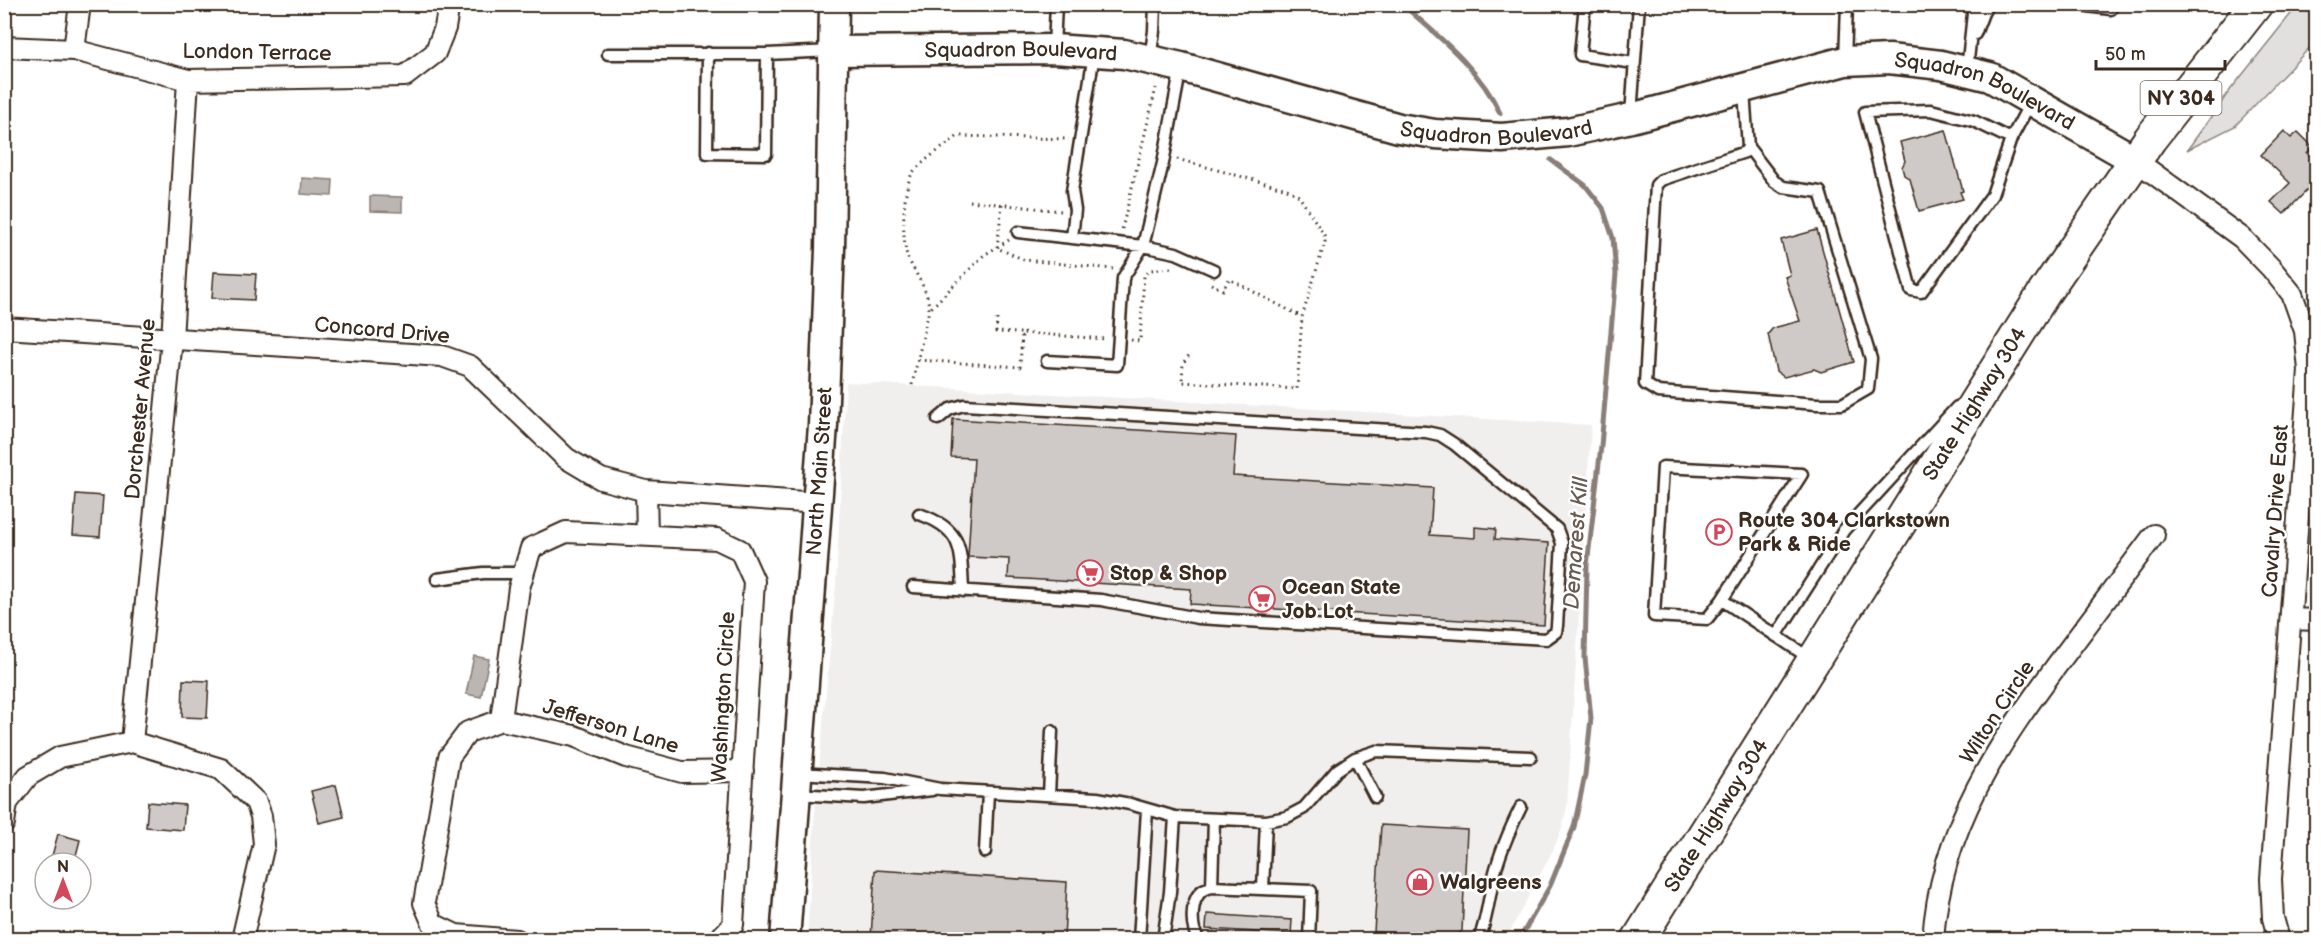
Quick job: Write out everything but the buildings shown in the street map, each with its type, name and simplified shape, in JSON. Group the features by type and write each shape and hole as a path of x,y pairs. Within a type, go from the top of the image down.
{"main road":[{"name":"State Highway 304","path":"1638,939 2066,259 2135,160 2256,4"}],"street":[{"path":"74,50 80,4"},
{"name":"London Terrace","path":"4,47 74,50 188,80 405,76 435,53 445,28 449,4"},
{"name":"North Main Street","path":"785,939 826,375 834,4"},
{"name":"Squadron Boulevard","path":"833,51 1054,49 1095,51 1181,67 1368,121 1435,134 1502,138 1534,137 1568,132 1631,118 1845,61 1969,59 1990,77 2135,160"},
{"name":"Dorchester Avenue","path":"132,742 172,339 188,80"},
{"name":"Cavalry Drive East","path":"2135,160 2249,246 2271,268 2292,294 2305,331 2309,370 2271,879 2273,918 2279,939"},
{"name":"Concord Drive","path":"4,328 442,356 470,366 566,458 601,479 645,491 818,503"},
{"path":"645,491 647,534"},
{"name":"Washington Circle","path":"501,720 519,588 531,548 566,532 717,539 740,550 754,580 733,925 718,939"},
{"name":"Wilton Circle","path":"1933,939 1945,862 1965,808 1994,756 2031,700 2154,536"},
{"path":"2292,619 2316,620"},
{"path":"501,720 468,732 449,757 424,903 433,924 456,935 517,939"},
{"name":"Jefferson Lane","path":"501,720 574,736 626,757 682,772 743,771"},
{"path":"4,823 7,803 28,776 60,757 132,742 221,769 255,802 261,816 264,844 242,939"}],"lane":[{"path":"1054,49 1056,4"},
{"path":"1150,60 1155,4"},
{"path":"1585,4 1580,55 1634,63"},
{"path":"1631,118 1639,4"},
{"path":"1845,61 1847,4"},
{"path":"1969,59 1974,4"},
{"path":"1969,59 1988,4"},
{"path":"2070,4 2112,7"},
{"path":"608,54 768,54 833,51"},
{"path":"1072,233 1075,210 1072,191 1095,51"},
{"path":"708,53 707,153 766,154 768,54"},
{"path":"1047,361 1117,365 1123,278 1143,246 1164,156 1181,67"},
{"path":"1744,87 1748,147 1774,181 1783,188 1820,192 1871,359 1868,389 1842,404 1658,392 1645,384 1656,185 1660,180 1745,152 1748,147"},
{"path":"2012,139 1974,121 1930,110 1865,112 1911,290 1921,292 1992,195 2012,139 2032,100"},
{"path":"1016,235 1072,233 1176,253 1214,270"},
{"path":"1776,636 1844,530 2002,358"},
{"path":"913,586 1101,600 1198,618 1546,639 1556,632 1557,626 1562,543 1560,536 1552,523 1440,435 1425,432 964,405 950,409 938,419"},
{"path":"1663,467 1802,474 1773,520 1722,600 1707,619 1654,616 1663,467"},
{"path":"919,514 943,524 957,541 963,591"},
{"path":"437,579 483,573 524,573"},
{"path":"1722,600 1813,660"},
{"path":"1048,795 1052,731"},
{"path":"796,784 885,778 940,789 1115,800 1175,817 1266,821 1287,817 1304,808 1337,770 1355,758 1376,751 1531,757"},
{"path":"1355,758 1374,797"},
{"path":"796,784 864,798 940,789"},
{"path":"984,852 988,792"},
{"path":"1479,939 1484,927 1494,874 1508,834 1521,807"},
{"path":"1139,939 1147,810"},
{"path":"1163,939 1170,892 1175,817"},
{"path":"1212,887 1214,819"},
{"path":"1263,889 1266,821"},
{"path":"1199,939 1193,927 1194,906 1196,898 1203,890 1212,887 1311,891 1309,939"}],"path":[{"path":"1122,232 1156,88"},
{"path":"912,385 928,310 927,294 905,246 906,189 914,172 958,136 963,135 1080,139"},
{"path":"1164,156 1287,189 1299,196 1324,234 1325,242 1302,317 1297,389 1182,382 1183,363 1190,354"},
{"path":"970,201 1062,210 1060,227 1072,233"},
{"path":"997,248 1002,204"},
{"path":"928,310 984,255 1016,235"},
{"path":"997,248 1025,260 1128,270"},
{"path":"997,319 996,332 1140,341 1144,276 1150,270 1174,268"},
{"path":"1203,281 1223,290 1229,279 1302,317"},
{"path":"918,360 1020,367 1022,333"}],"shaded area":[{"path":"2298,5 2316,5 2316,41 2235,126 2187,150 2231,89"},
{"path":"302,178 333,180 332,196 301,194"},
{"path":"370,196 402,197 402,212 370,211"},
{"path":"846,382 1591,425 1567,806 1562,828 1553,850 1506,939 807,940 814,823 836,583"},
{"path":"474,656 489,659 481,697 466,694"}],"waterway":[{"name":"Demarest Kill","path":"1402,4 1444,41 1470,68 1492,97 1500,113"},
{"name":"Demarest Kill","path":"1519,940 1550,886 1574,827 1585,775 1591,718 1585,658 1587,566 1601,446 1616,274 1613,238 1603,208 1585,185 1551,160"}],"place":[{"name":"Route 304 Clarkstown Park & Ride","path":"1719,532"},
{"name":"Stop & Shop","path":"1090,573"},
{"name":"Ocean State Job Lot","path":"1262,599"},
{"name":"Walgreens","path":"1420,882"}]}
